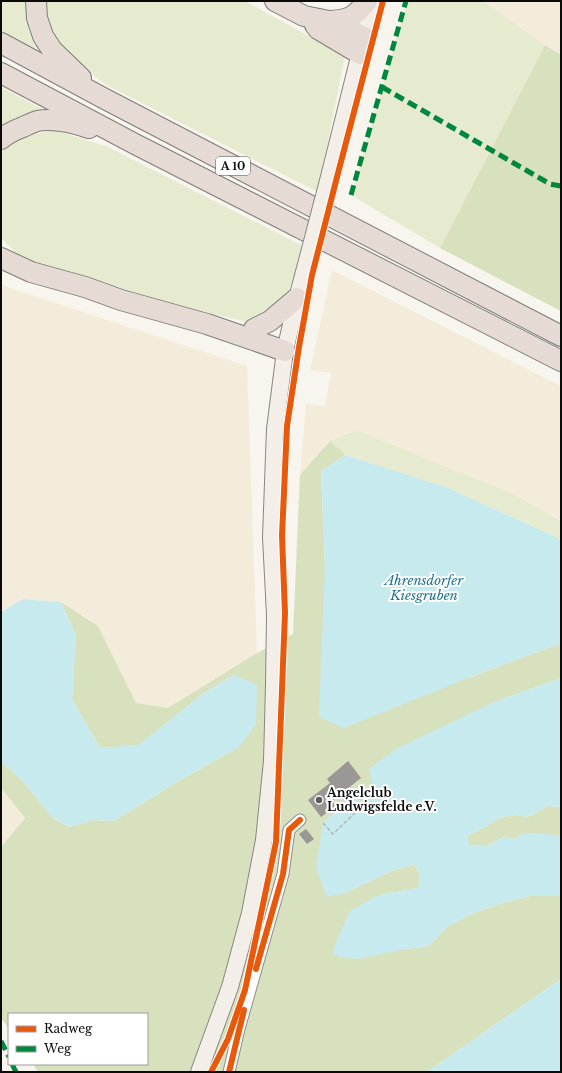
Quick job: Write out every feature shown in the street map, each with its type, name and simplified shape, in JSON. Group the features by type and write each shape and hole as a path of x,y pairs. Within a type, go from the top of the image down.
{"highway":[{"path":"36,1 37,18 43,36 52,50 105,99"},
{"path":"275,1 304,16 318,29 362,45"},
{"path":"304,16 329,21 340,20 352,17 367,1"},
{"path":"329,21 362,45"},
{"name":"A 10","path":"1,42 105,99 561,336"},
{"name":"A 10","path":"1,73 135,144 561,362"},
{"path":"1,139 19,128 38,121 56,120 79,124 135,144"},
{"path":"5,258 32,272 85,287 121,300 286,345"},
{"path":"207,324 243,330 254,329 270,321 297,298"},
{"path":"254,329 286,345"}],"main road":[{"path":"199,1072 230,987 250,913 264,840 272,761 274,684 274,615 270,537 272,491 275,429 286,345 373,1"}],"street":[{"path":"229,1072 241,1022 283,874 289,830 300,820"}],"path":[{"path":"323,823 333,834 359,810"}],"shaded area":[{"path":"483,1 561,1 561,55 545,45"},
{"path":"332,270 561,386 561,521 513,494 357,430 330,441 300,475 306,404 325,406 331,373 310,370"},
{"path":"1,285 247,366 257,653 168,708 136,703 98,626 61,602 23,599 1,612"},
{"path":"1,788 25,818 1,847"}],"green space":[{"path":"1,1 30,1 46,54 28,47 1,33"},
{"path":"46,1 245,1 345,56 318,192 106,85 60,48 45,15"},
{"path":"407,1 483,1 545,45 440,248 351,195"},
{"path":"545,45 561,55 561,311 440,248"},
{"path":"1,87 48,112 1,133"},
{"path":"54,130 108,147 305,247 298,269 282,305 255,324 174,304 22,259 1,238 1,152 8,141"},
{"path":"357,430 513,494 561,521 561,541 556,537 448,488 346,455 330,441"},
{"path":"330,441 346,455 321,471 325,563 468,678 561,643 561,678 492,703 374,791 364,803 345,893 392,871 414,864 420,874 419,888 378,895 405,949 429,946 448,926 474,913 499,904 530,896 561,896 561,979 427,1072 38,1072 34,1065 148,1065 148,1013 8,1013 8,1028 1,1018 1,847 25,818 1,788 1,762 19,777 54,819 69,827 93,820 114,821 182,779 239,747 234,675 204,693 138,746 100,748 72,700 76,636 61,602 98,626 136,703 168,708 257,653 293,634 300,475"},
{"path":"547,806 561,807 561,836 523,834 514,839 503,837 487,846 468,845 468,836 502,817 517,815 527,817"}],"water":[{"name":"Ahrensdorfer Kiesgruben","path":"346,455 448,488 556,537 561,541 561,643 468,678 344,728 319,717 325,563 321,471"},
{"path":"23,599 61,602 76,636 72,700 100,748 138,745 204,693 234,675 257,685 256,724 239,747 182,779 114,821 93,820 69,827 54,819 19,777 1,762 1,612"},
{"path":"561,678 561,807 547,806 527,817 517,815 502,817 468,836 469,845 487,846 503,837 514,839 523,834 536,833 561,836 561,896 530,896 499,904 474,913 448,926 429,946 405,949 358,959 340,957 333,953 336,942 350,911 378,895 419,888 420,874 414,864 392,871 345,893 327,897 316,868 323,823 353,796 364,803 374,791 369,769 396,749 492,703"},
{"path":"561,979 561,1072 427,1072"}],"building":[{"path":"348,761 361,778 332,801 336,806 321,817 308,800 330,783 327,779"},
{"path":"306,829 314,839 307,844 299,834"}],"marked path":[{"path":"351,195 406,1"},
{"path":"382,87 550,184 561,186"},
{"path":"1,1041 8,1055"},
{"path":"12,1065 16,1072"}],"cycle path":[{"path":"211,1072 228,1039 245,990 276,842 285,613 282,536 287,426 299,347 312,275 383,1"},
{"path":"256,969 283,874 289,830 300,820"},
{"path":"229,1072 244,1010"}],"place":[{"name":"Angelclub Ludwigsfelde e.V.","path":"319,800"}]}
